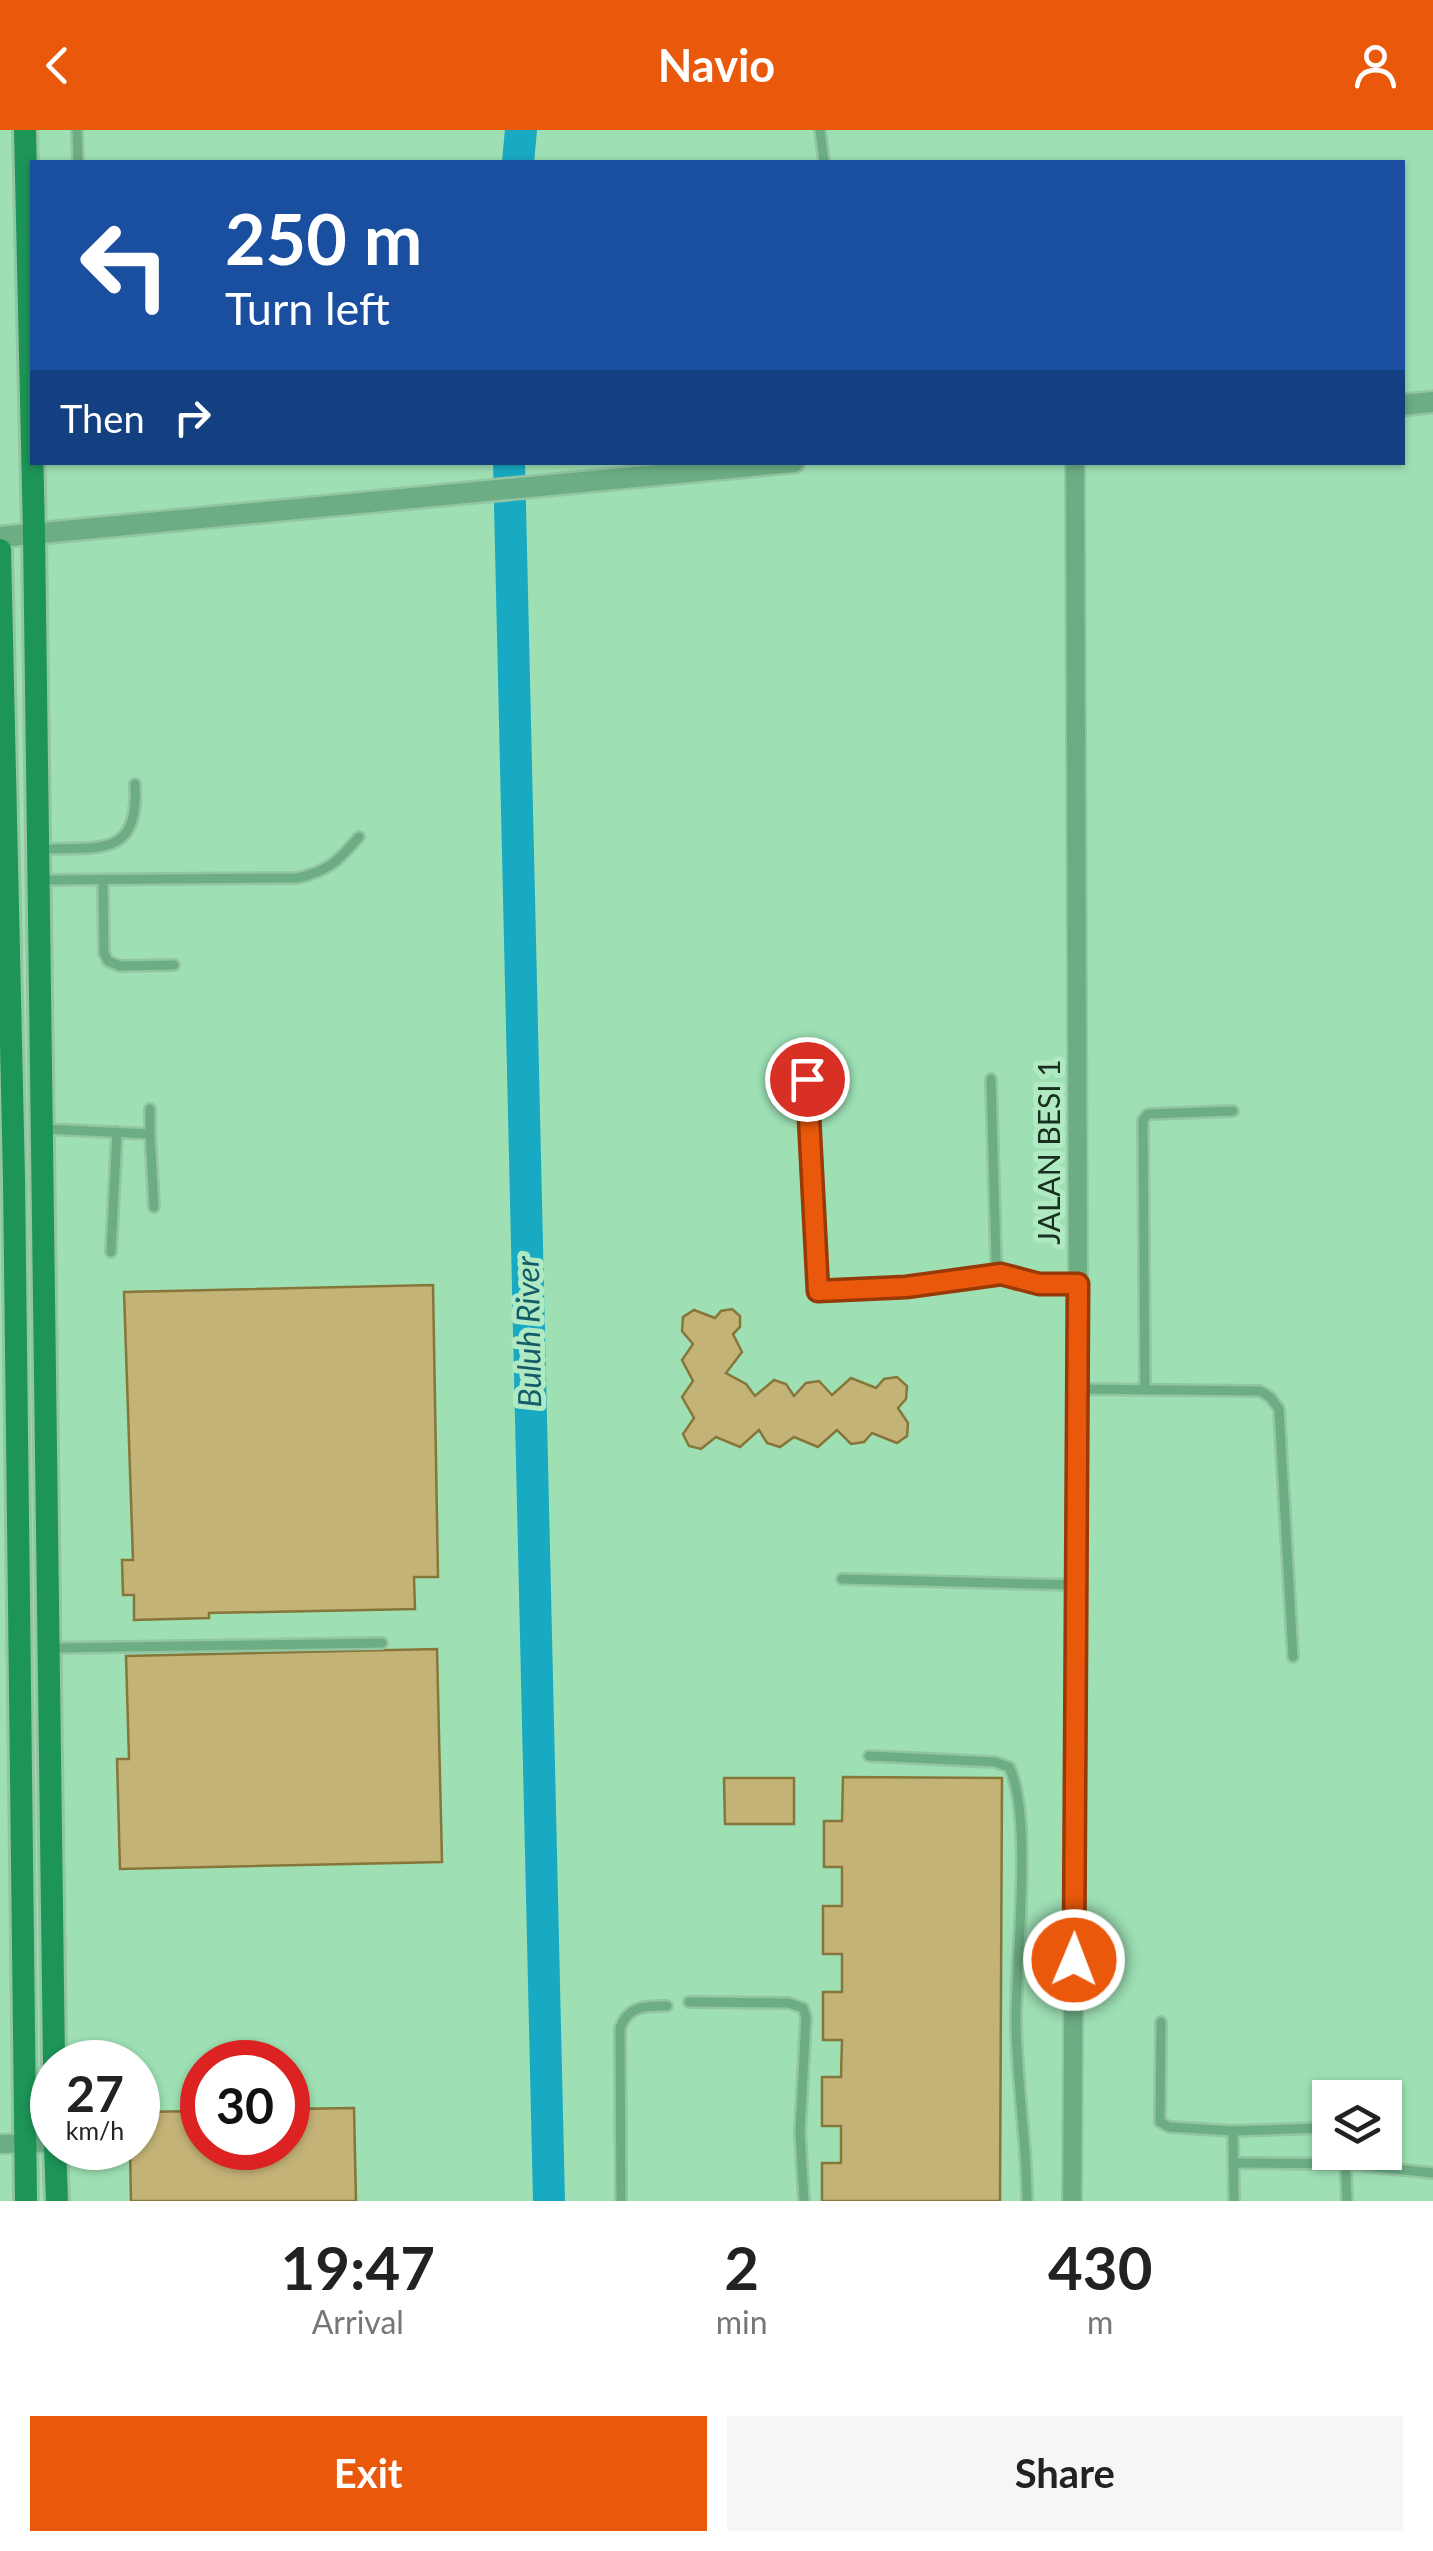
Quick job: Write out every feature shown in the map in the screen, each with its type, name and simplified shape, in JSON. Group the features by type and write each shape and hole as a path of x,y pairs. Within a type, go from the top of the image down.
{"main road":[{"path":"25,130 30,263"},
{"path":"33,465 54,2040"},
{"path":"0,550 26,2201"},
{"path":"55,2170 57,2201"}],"street":[{"path":"1405,405 1433,402"},
{"path":"0,537 564,484 633,470 734,465"},
{"name":"JALAN BESI 1","path":"1072,2201 1078,1389 1076,465"},
{"path":"7,1179 43,1176"},
{"path":"0,2144 30,2144"}],"lane":[{"path":"77,130 78,160"},
{"path":"820,130 824,160"},
{"path":"38,849 107,844 124,838 136,813 135,784"},
{"path":"39,880 297,878 322,872 359,837"},
{"path":"103,881 104,953 108,961 120,966 174,966"},
{"path":"807,1079 818,1291 906,1287 1001,1274 1039,1284 1078,1284"},
{"path":"991,1079 996,1260 1001,1274"},
{"path":"150,1109 154,1207"},
{"path":"1145,1390 1143,1120 1148,1114 1233,1112"},
{"path":"42,1128 150,1134"},
{"path":"111,1252 116,1132"},
{"path":"1078,1389 1260,1391 1279,1409 1293,1657"},
{"path":"842,1579 1077,1585"},
{"path":"49,1648 382,1643"},
{"path":"869,1756 995,1762 1009,1767 1016,1782 1020,1860 1016,2019 1027,2201"},
{"path":"688,2002 790,2003 802,2008 806,2017 800,2132 804,2201"},
{"path":"621,2201 620,2028 625,2014 639,2006 667,2006"},
{"path":"1161,2022 1160,2122 1169,2127 1233,2131 1312,2128"},
{"path":"1233,2131 1234,2201"},
{"path":"1234,2164 1312,2164"},
{"path":"1347,2170 1347,2201"},
{"path":"1402,2170 1433,2173"}],"shaded area":[{"path":"0,130 1433,130 1433,2201 0,2201"}],"building":[{"path":"433,1285 438,1577 414,1577 415,1609 209,1613 209,1618 134,1620 134,1595 123,1595 122,1560 133,1560 124,1292"},
{"path":"732,1309 740,1316 740,1327 733,1334 742,1352 726,1373 746,1384 755,1396 774,1380 786,1384 794,1396 806,1383 819,1381 832,1395 851,1378 876,1388 884,1379 897,1377 907,1386 906,1399 898,1408 908,1423 907,1436 897,1443 872,1433 864,1442 851,1444 837,1430 818,1447 794,1437 780,1447 767,1443 759,1430 740,1447 716,1437 701,1449 689,1446 683,1434 694,1418 682,1397 693,1381 682,1360 693,1344 682,1331 683,1317 694,1310 715,1318 721,1311"},
{"path":"437,1649 442,1862 120,1869 117,1759 129,1759 126,1656"},
{"path":"843,1777 1002,1778 1000,2201 822,2201 822,2163 841,2163 841,2126 822,2126 822,2077 841,2077 842,2040 823,2040 823,1992 842,1992 842,1954 823,1954 823,1906 842,1906 842,1867 824,1867 824,1821 842,1821"},
{"path":"724,1778 794,1778 794,1824 725,1824"},
{"path":"354,2108 356,2201 131,2201 130,2170 160,2170 160,2112 180,2111 180,2170 310,2170 310,2109"}],"waterway":[{"name":"Buluh River","path":"518,160 521,130"},
{"name":"Buluh River","path":"509,465 549,2201"}],"route":[{"path":"807,1079 818,1291 906,1287 1001,1274 1039,1284 1078,1284 1074,1960"}]}
